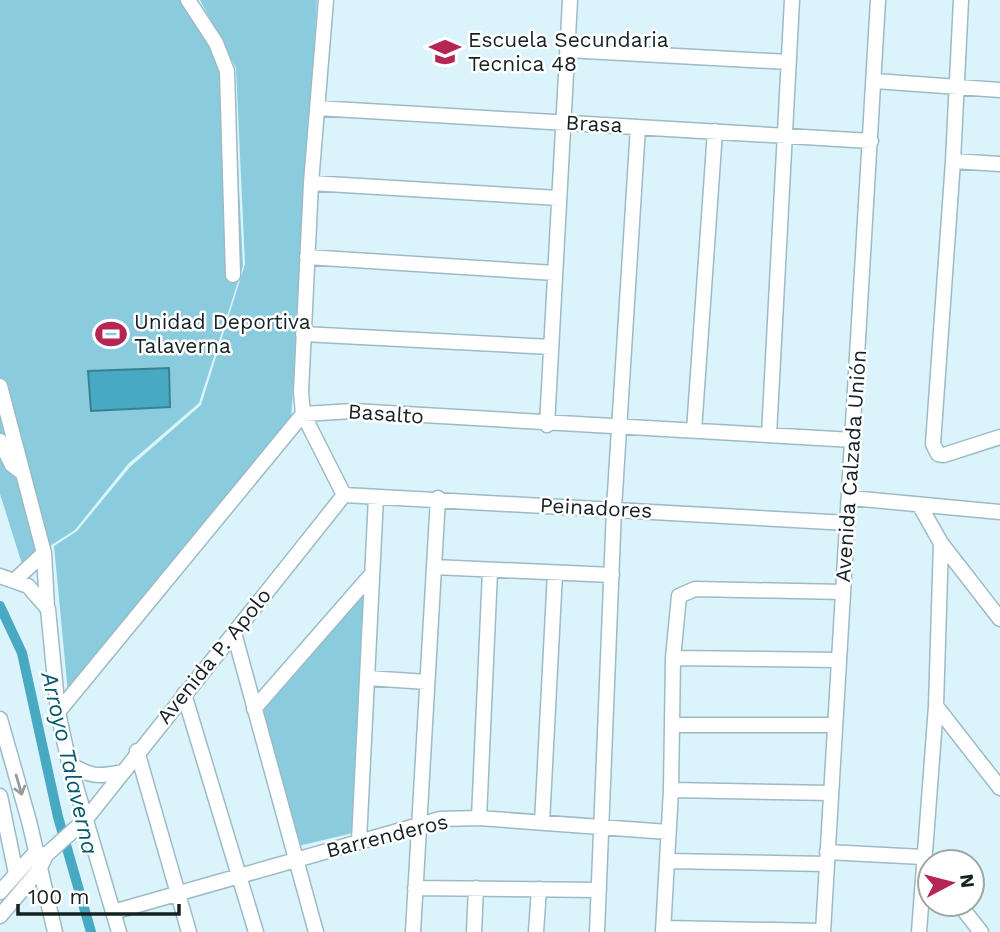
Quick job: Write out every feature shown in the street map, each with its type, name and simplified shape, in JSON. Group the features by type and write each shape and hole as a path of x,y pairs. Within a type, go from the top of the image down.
{"street":[{"path":"188,0 216,43 226,71 233,275"},
{"path":"326,0 300,374 303,414 344,495"},
{"path":"547,425 570,0"},
{"path":"769,435 787,135 792,0"},
{"name":"Avenida Calzada Unión","path":"823,931 878,0"},
{"path":"961,0 953,161 933,444 939,454 944,455 1000,438"},
{"path":"567,50 788,62"},
{"path":"875,81 955,89 1000,90"},
{"name":"Brasa","path":"317,108 871,141"},
{"path":"597,932 614,509 638,127"},
{"path":"694,431 715,131"},
{"path":"953,161 1000,164"},
{"path":"312,183 559,198"},
{"path":"307,257 555,273"},
{"path":"303,334 551,347"},
{"path":"0,386 44,553 58,712 69,763 119,932"},
{"name":"Basalto","path":"303,414 353,411 547,425 619,426 853,440"},
{"path":"58,712 303,414"},
{"path":"0,441 12,465 21,471"},
{"name":"Peinadores","path":"344,495 438,498 848,523"},
{"name":"Avenida P. Apolo","path":"0,892 16,874 86,819 344,495"},
{"path":"359,841 376,497"},
{"path":"413,932 438,498"},
{"path":"850,498 1000,512"},
{"path":"920,506 942,543 1000,619"},
{"path":"928,848 942,543"},
{"path":"44,553 7,578 36,593 48,608"},
{"path":"434,567 612,575"},
{"path":"480,818 490,571"},
{"path":"542,823 555,573"},
{"path":"254,709 370,576"},
{"path":"823,931 663,930 677,604 684,592 695,589 842,592"},
{"path":"234,633 316,932"},
{"path":"674,658 838,660"},
{"path":"368,678 427,682"},
{"path":"184,694 256,932"},
{"path":"936,706 1000,788"},
{"path":"0,719 29,821 44,853 39,870 0,916"},
{"path":"672,725 835,724"},
{"path":"138,751 189,932"},
{"path":"69,763 85,775 97,777 122,772"},
{"path":"671,790 830,793"},
{"path":"0,796 4,828 16,874"},
{"name":"Barrenderos","path":"113,912 418,823 480,818 668,832"},
{"path":"4,828 29,821"},
{"path":"667,861 827,858 916,862"},
{"path":"39,870 55,932"},
{"path":"415,888 599,890"},
{"path":"474,932 476,888"},
{"path":"536,932 539,889"},
{"path":"970,918 981,932"}],"shaded area":[{"name":"Unidad Deportiva Talaverna","path":"0,0 197,0 233,70 243,266 199,403 128,464 75,530 22,564 0,494"},
{"path":"200,0 317,0 291,421 68,693 54,546 77,531 130,467 201,405 245,264 236,68"},
{"path":"169,368 170,407 91,411 88,371"},
{"path":"367,591 353,833 298,846 262,712"}],"waterway":[{"name":"Arroyo Talaverna","path":"0,606 22,653 58,817 91,932"}],"place":[{"name":"Escuela Secundaria Tecnica 48","path":"445,52"},
{"name":"Unidad Deportiva Talaverna","path":"111,334"}]}
